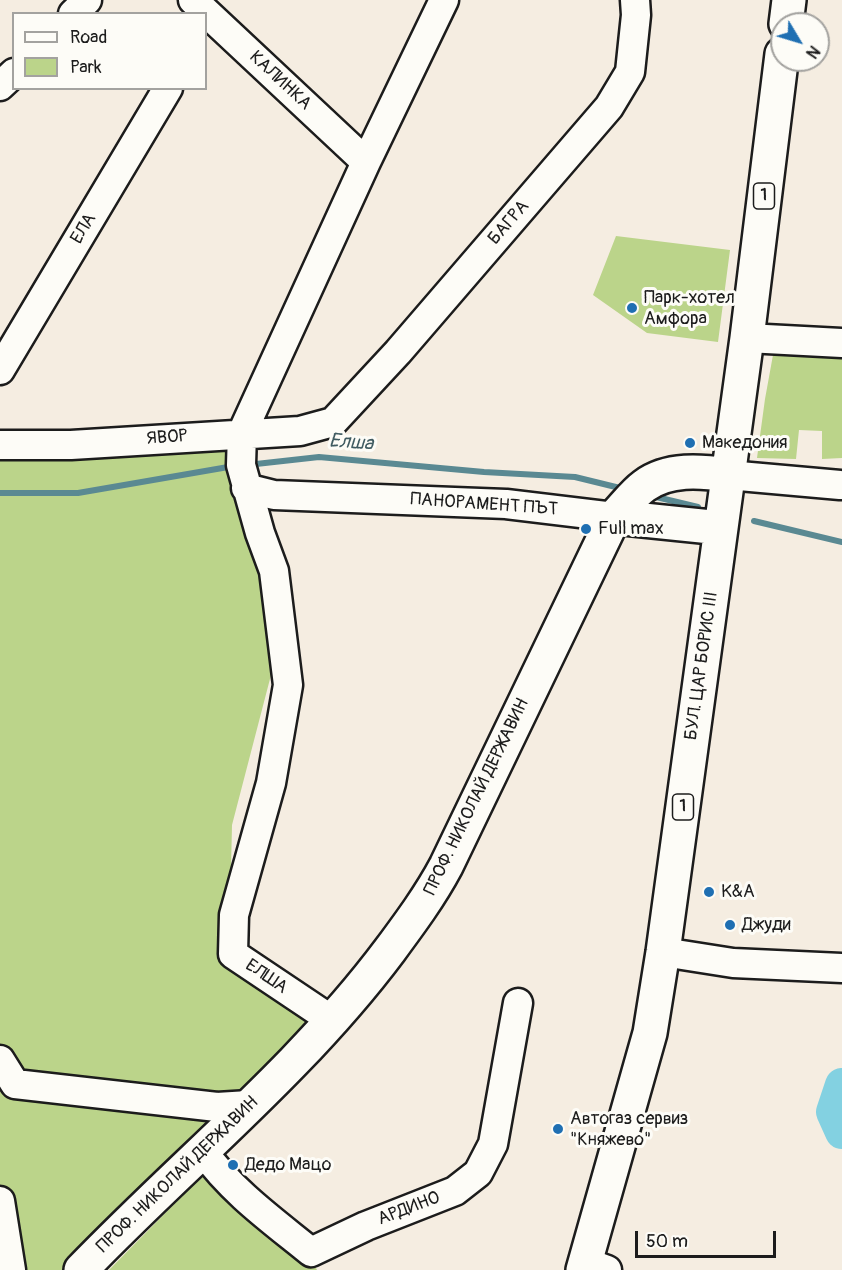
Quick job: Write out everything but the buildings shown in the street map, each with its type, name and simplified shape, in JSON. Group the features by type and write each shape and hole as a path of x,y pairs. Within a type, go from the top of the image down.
{"main road":[{"name":"БУЛ. ЦАР БОРИС III","path":"592,1268 650,1033 663,952 747,338 780,72"},
{"path":"630,501 655,479 683,472 728,475"},
{"name":"ПАНОРАМЕНТ ПЪТ","path":"630,501 721,528"},
{"name":"ПРОФ. НИКОЛАЙ ДЕРЖАВИН","path":"81,1270 333,1021 420,910 440,877 630,501"}],"street":[{"path":"75,12 87,0"},
{"name":"ЕЛША","path":"333,1021 233,954 234,915 271,783 288,685 274,571 246,488 241,465 242,433 366,162 444,0"},
{"name":"БАГРА","path":"333,422 398,352 609,107 630,72 636,15 635,0"},
{"name":"КАЛИНКА","path":"206,9 366,162"},
{"path":"0,86 12,75"},
{"name":"ЕЛА","path":"0,370 167,90"},
{"path":"747,338 842,344"},
{"name":"ЯВОР","path":"0,445 71,445 300,431 333,422"},
{"path":"728,475 840,485"},
{"name":"ПАНОРАМЕНТ ПЪТ","path":"246,488 274,495 506,504 630,501"},
{"path":"663,952 733,963 842,968"},
{"name":"АРДИНО","path":"203,1151 216,1170 311,1252 366,1226 455,1191 478,1173 493,1144 518,1003"},
{"path":"0,1060 7,1091 217,1107 249,1106"},
{"path":"0,1201 11,1270"}],"green space":[{"path":"616,236 730,250 718,342 647,333 593,295"},
{"path":"775,344 810,347 813,357 842,358 842,458 822,459 822,431 799,430 796,459 757,458"},
{"path":"224,440 260,564 271,675 232,825 229,956 317,1014 66,1270 0,1270 0,457"},
{"path":"207,1171 316,1268 317,1270 109,1270"}],"waterway":[{"name":"Елша","path":"247,465 319,457 484,472 575,477 624,489"},
{"name":"Елша","path":"0,493 78,493 234,466"},
{"name":"Елша","path":"652,496 698,507"},
{"name":"Елша","path":"754,521 842,542"},
{"path":"842,1085 833,1112 842,1132"}],"place":[{"name":"Парк-хотел Амфора","path":"632,308"},
{"name":"Македония","path":"690,443"},
{"name":"Full max","path":"586,529"},
{"name":"K&A","path":"709,892"},
{"name":"Джуди","path":"730,925"},
{"name":"Автогаз сервиз \"Княжево\"","path":"558,1129"},
{"name":"Дедо Мацо","path":"233,1165"}]}
